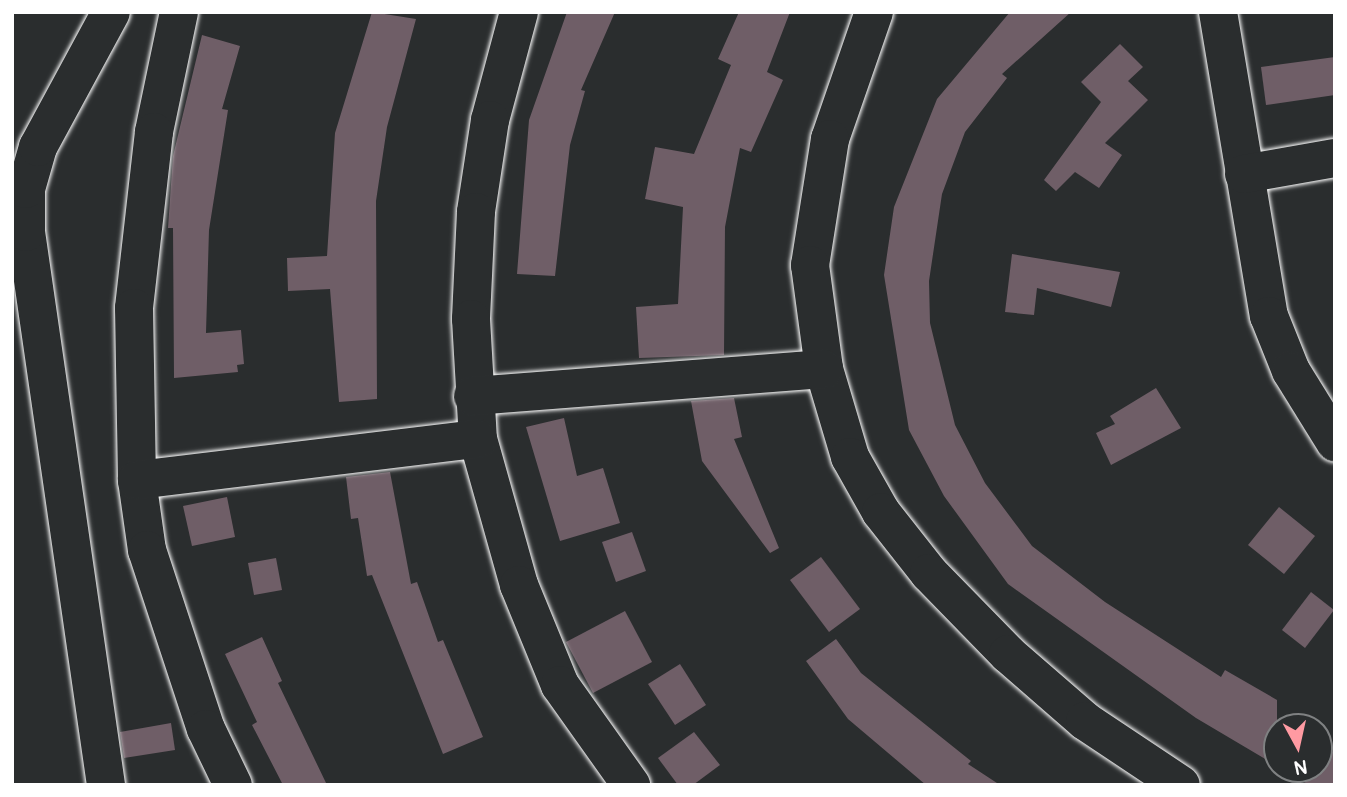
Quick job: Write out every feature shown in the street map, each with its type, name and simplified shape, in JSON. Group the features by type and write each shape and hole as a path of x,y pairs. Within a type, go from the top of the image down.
{"street":[{"path":"106,785 26,232 26,188 38,147 111,12"},
{"path":"179,12 154,132 134,308 137,480 146,550 206,729 233,785"},
{"path":"519,12 490,120 476,212 473,396 478,439 519,585 560,685 631,785"},
{"path":"874,12 830,139 810,265 824,369 850,457 881,512 929,573 1085,722 1181,785"},
{"path":"1219,12 1269,316 1291,371 1335,442"},
{"path":"1244,174 1335,158"},
{"path":"473,396 824,369"},
{"path":"137,480 478,439"}],"building":[{"path":"372,12 416,19 387,127 376,201 377,399 339,402 330,289 288,291 287,258 327,256 335,133"},
{"path":"567,12 615,12 581,90 585,91 570,145 555,276 517,274 529,120"},
{"path":"739,12 790,12 767,72 783,80 751,152 740,148 725,227 724,355 639,358 636,307 678,304 683,207 645,199 655,147 694,154 731,65 718,59"},
{"path":"1010,12 1071,12 1002,74 1007,78 965,132 942,194 929,281 930,323 955,425 985,483 1032,546 1105,602 1221,677 1225,670 1277,700 1277,713 1263,713 1263,758 1196,718 1008,584 944,496 909,430 884,275 894,207 937,99"},
{"path":"202,35 240,46 222,109 228,110 209,230 206,333 241,330 244,364 237,365 238,372 174,378 173,228 168,228 173,156"},
{"path":"1120,44 1143,67 1128,81 1148,100 1105,143 1122,155 1099,188 1075,172 1056,191 1044,180 1101,102 1081,82"},
{"path":"1335,57 1335,95 1266,105 1261,67"},
{"path":"1012,254 1120,272 1111,307 1037,288 1034,315 1005,312"},
{"path":"1156,388 1181,428 1111,465 1096,433 1115,424 1110,416"},
{"path":"734,398 742,437 734,439 779,548 770,553 702,461 691,401"},
{"path":"564,418 577,476 603,468 620,523 560,541 526,427"},
{"path":"390,472 411,584 417,582 438,642 443,640 483,737 443,754 372,575 367,576 358,518 351,519 346,477"},
{"path":"227,497 235,537 192,546 183,506"},
{"path":"1279,507 1315,536 1284,574 1248,545"},
{"path":"632,532 646,571 616,582 602,542"},
{"path":"821,557 860,609 829,632 790,580"},
{"path":"276,558 282,590 254,595 248,563"},
{"path":"1311,592 1334,610 1305,648 1282,630"},
{"path":"625,611 652,662 593,693 566,642"},
{"path":"262,637 282,681 278,683 327,785 283,785 252,725 257,722 225,654"},
{"path":"836,639 861,673 971,761 968,764 1000,785 926,785 848,719 806,661"},
{"path":"680,664 706,705 675,725 648,684"},
{"path":"171,723 175,750 124,758 120,732"},
{"path":"694,732 720,765 693,785 678,785 658,758"},
{"path":"1333,752 1335,753 1335,785 1306,783 1333,783"}]}
